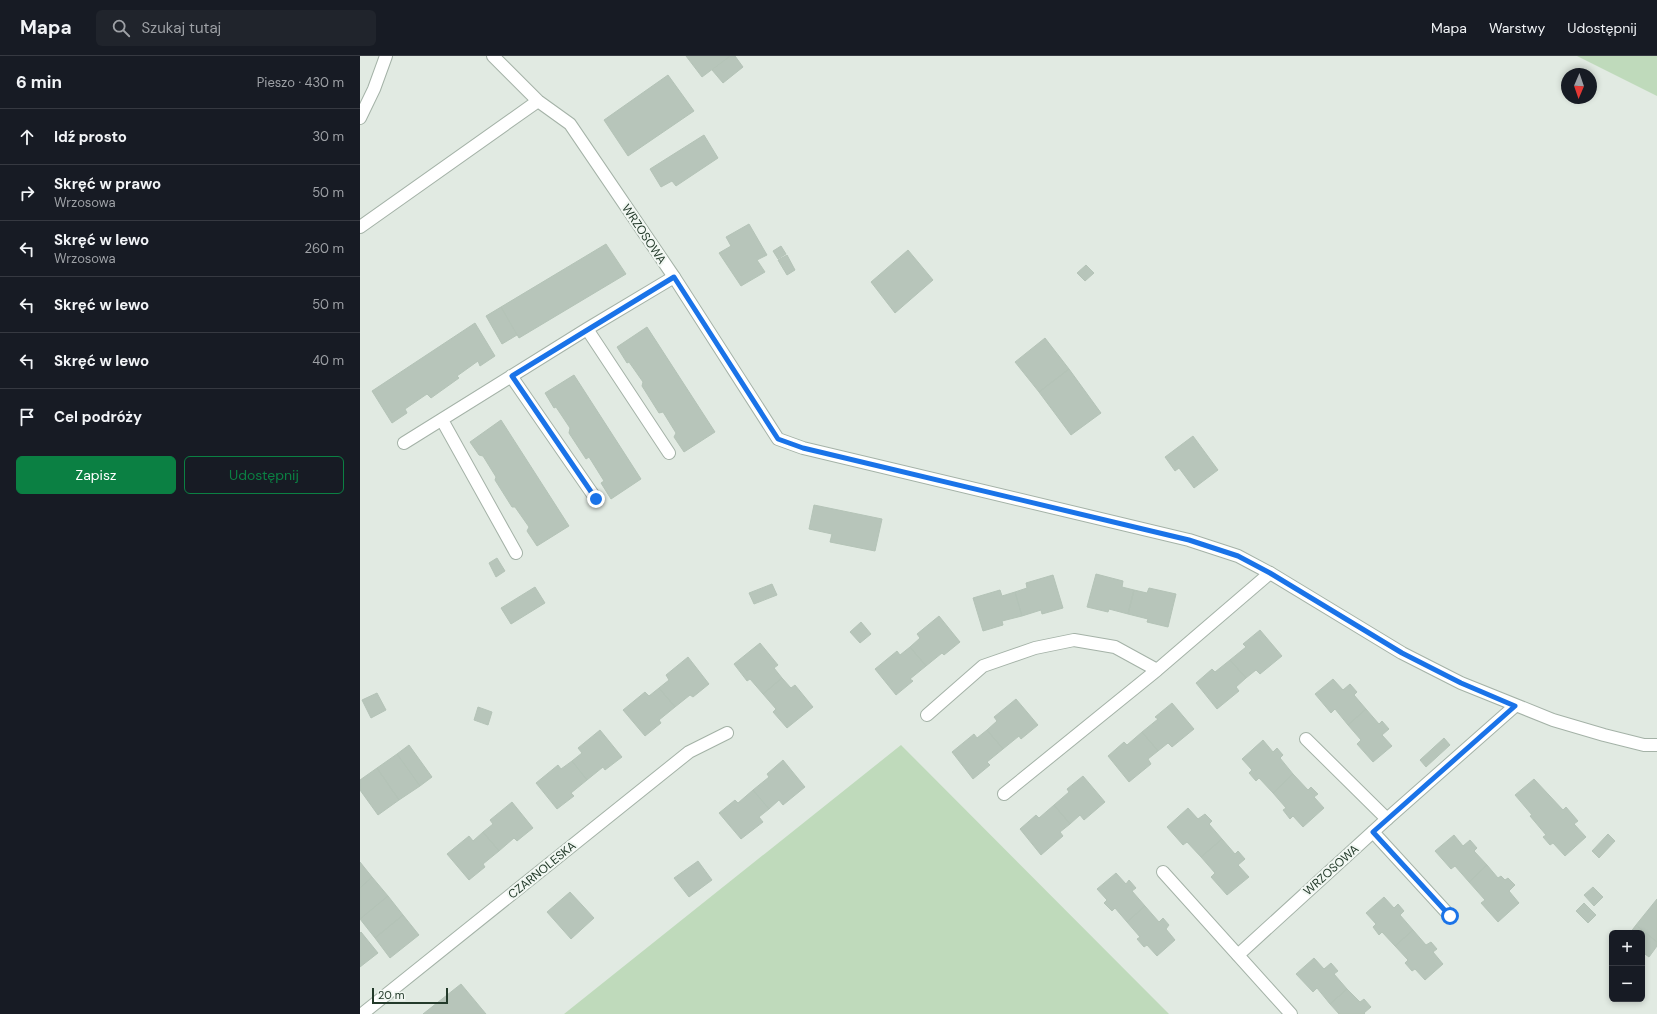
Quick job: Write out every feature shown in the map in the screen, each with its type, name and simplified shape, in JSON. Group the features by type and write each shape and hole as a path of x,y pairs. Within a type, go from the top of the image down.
{"street":[{"path":"360,118 374,89 386,56"},
{"name":"WRZOSOWA","path":"493,56 538,101 570,124 674,277 778,439 810,450 1189,540 1238,556 1270,573 1402,653 1461,683 1553,720 1644,745 1657,745"},
{"path":"360,227 538,101"},
{"path":"404,443 587,328 674,277"},
{"path":"587,328 669,453"},
{"path":"512,376 596,499"},
{"path":"442,420 516,552"},
{"path":"1004,794 1157,670 1270,573"},
{"path":"927,715 983,666 1036,648 1074,640 1115,647 1157,670"},
{"name":"WRZOSOWA","path":"1238,955 1387,819 1515,706"},
{"name":"CZARNOLESKA","path":"362,1014 689,752 727,733"},
{"path":"1306,739 1387,819"},
{"path":"1373,832 1450,916"},
{"path":"1163,872 1291,1014"}],"green space":[{"path":"1577,56 1657,56 1657,96"},
{"path":"901,745 1169,1014 564,1014"}],"building":[{"path":"686,56 730,56 702,77"},
{"path":"730,56 735,56 743,67 723,83 712,70"},
{"path":"668,75 694,111 628,156 604,120"},
{"path":"704,135 718,158 676,186 672,181 661,187 650,169"},
{"path":"749,224 767,255 757,260 765,272 741,286 719,253 731,246 726,237"},
{"path":"606,244 626,274 519,338 501,307"},
{"path":"781,246 786,254 778,259 773,251"},
{"path":"908,250 933,280 895,313 871,282"},
{"path":"787,255 795,270 787,275 778,260"},
{"path":"1086,265 1094,273 1085,281 1077,273"},
{"path":"501,307 517,335 502,344 486,316"},
{"path":"475,323 495,356 480,366 478,361 457,376 459,378 431,398 427,394 405,409 407,413 392,423 372,391"},
{"path":"647,327 715,432 684,452 674,437 676,433 663,412 659,413 642,386 643,382 629,362 627,363 617,347"},
{"path":"1045,338 1069,369 1039,392 1015,362"},
{"path":"1069,369 1101,413 1071,435 1039,392"},
{"path":"574,375 641,479 611,499 601,483 604,481 589,457 586,459 569,433 570,428 556,407 554,408 545,393"},
{"path":"501,420 569,526 537,546 527,531 529,527 515,507 512,507 495,480 496,477 483,456 479,455 470,442"},
{"path":"1193,436 1218,470 1194,488 1179,468 1175,471 1165,457"},
{"path":"814,505 882,519 875,551 830,542 832,534 809,529"},
{"path":"497,558 505,571 496,577 489,563"},
{"path":"1096,574 1123,581 1122,587 1134,590 1128,614 1109,609 1108,612 1087,607"},
{"path":"1053,575 1063,608 1042,614 1041,610 1022,616 1015,592 1027,588 1026,583"},
{"path":"772,584 777,595 754,604 749,593"},
{"path":"535,587 545,603 511,624 501,608"},
{"path":"1149,588 1176,594 1168,627 1147,622 1148,619 1128,614 1134,590 1147,593"},
{"path":"1000,590 1002,596 1015,592 1022,616 1002,621 1003,625 983,631 973,598"},
{"path":"939,616 960,642 944,655 942,653 926,666 910,647 920,638 917,634"},
{"path":"861,622 871,634 860,643 850,632"},
{"path":"1260,630 1282,656 1260,674 1256,670 1246,678 1230,660 1246,647 1243,644"},
{"path":"760,643 778,665 774,668 782,678 763,694 750,679 747,681 734,664"},
{"path":"910,647 926,666 910,679 913,681 896,695 875,669 897,651 900,655"},
{"path":"688,657 709,684 693,697 690,695 675,707 659,688 669,680 666,675"},
{"path":"1230,660 1246,678 1236,687 1239,691 1217,709 1196,683 1212,669 1215,672"},
{"path":"782,678 791,688 795,685 813,707 787,728 773,712 776,709 763,694"},
{"path":"1333,679 1343,690 1350,684 1357,692 1354,695 1366,709 1348,725 1335,709 1331,713 1315,694"},
{"path":"659,688 675,707 659,720 661,723 645,736 623,710 645,692 649,696"},
{"path":"377,693 386,710 371,718 362,700"},
{"path":"1016,699 1038,725 1021,739 1019,736 1003,749 987,730 997,721 994,717"},
{"path":"1172,703 1194,729 1172,747 1168,743 1158,751 1142,732 1158,719 1155,717"},
{"path":"478,707 492,712 488,725 474,720"},
{"path":"1366,709 1379,724 1382,721 1389,729 1382,735 1392,746 1373,762 1357,744 1361,740 1348,725"},
{"path":"600,730 622,757 605,770 603,767 587,780 572,761 582,753 578,748"},
{"path":"987,730 1003,749 987,762 990,765 973,779 952,752 974,734 977,738"},
{"path":"1142,732 1158,751 1148,759 1151,764 1129,782 1108,756 1124,742 1127,745"},
{"path":"1444,738 1450,745 1426,767 1420,760"},
{"path":"1263,740 1273,752 1277,748 1283,755 1280,758 1293,774 1273,793 1259,778 1256,781 1249,773 1252,770 1242,759"},
{"path":"409,745 432,777 420,786 397,754"},
{"path":"397,754 420,786 399,800 377,768"},
{"path":"783,760 805,787 783,805 779,800 769,809 753,790 769,777 767,774"},
{"path":"572,761 587,780 571,793 574,796 557,809 536,783 558,765 561,769"},
{"path":"377,768 399,800 378,815 360,790 360,780"},
{"path":"1293,774 1308,790 1311,787 1318,794 1314,797 1324,808 1303,827 1293,816 1290,819 1283,810 1286,808 1273,793"},
{"path":"1083,776 1105,802 1084,820 1080,815 1070,824 1054,805 1069,792 1067,789"},
{"path":"1534,779 1563,810 1566,807 1578,821 1574,824 1586,837 1565,856 1553,843 1550,845 1543,837 1546,835 1515,795"},
{"path":"753,790 769,809 759,817 763,822 741,839 719,813 735,800 738,803"},
{"path":"512,802 533,828 517,841 514,838 499,851 483,832 493,824 490,820"},
{"path":"1054,805 1070,824 1060,832 1063,836 1041,855 1020,829 1036,815 1039,818"},
{"path":"1188,808 1198,819 1205,814 1212,821 1209,824 1222,839 1201,857 1187,842 1183,845 1167,827"},
{"path":"483,832 499,851 483,864 485,867 469,880 447,854 469,836 473,841"},
{"path":"1608,834 1615,841 1599,858 1592,851"},
{"path":"1454,835 1463,846 1470,840 1477,848 1474,851 1487,865 1469,882 1455,866 1451,869 1435,851"},
{"path":"1222,839 1235,854 1238,851 1245,859 1238,865 1249,877 1227,895 1211,877 1215,873 1201,857"},
{"path":"698,861 712,880 689,897 674,878"},
{"path":"360,862 372,877 360,888"},
{"path":"1487,865 1498,878 1501,876 1505,880 1508,878 1515,885 1509,891 1519,903 1498,922 1481,903 1485,900 1469,882"},
{"path":"1116,873 1126,884 1129,880 1136,888 1132,891 1145,906 1127,922 1115,908 1112,911 1104,903 1107,900 1097,889"},
{"path":"372,877 388,896 360,919 360,888"},
{"path":"1593,887 1603,897 1594,906 1584,895"},
{"path":"570,892 594,918 571,939 547,912"},
{"path":"388,896 403,915 375,938 360,919"},
{"path":"1384,897 1394,908 1398,904 1404,911 1400,915 1413,930 1395,946 1382,932 1379,935 1373,927 1376,924 1366,913"},
{"path":"1657,899 1657,942 1645,932 1645,930 1642,930 1636,925"},
{"path":"1584,903 1596,915 1588,923 1576,911"},
{"path":"1145,906 1159,922 1163,918 1169,925 1166,929 1175,940 1157,956 1147,945 1144,947 1137,939 1140,937 1127,922"},
{"path":"403,915 419,935 390,958 375,938"},
{"path":"1636,925 1642,930 1632,930"},
{"path":"1413,930 1426,945 1431,942 1437,949 1433,952 1443,964 1425,980 1415,969 1412,971 1405,963 1408,960 1395,946"},
{"path":"361,932 378,953 360,967 360,933"},
{"path":"1645,932 1657,942 1657,946 1649,957 1645,954"},
{"path":"1314,958 1324,969 1331,963 1338,971 1334,974 1347,989 1330,1004 1317,988 1313,992 1296,974"},
{"path":"461,984 486,1014 423,1014"},
{"path":"1347,989 1360,1002 1364,999 1371,1007 1364,1013 1365,1014 1339,1014 1330,1004"}],"route":[{"path":"596,499 512,376 587,328 674,277 778,439 803,448 1189,540 1238,556 1270,573 1402,653 1461,683 1515,706 1373,832 1450,916"}]}
